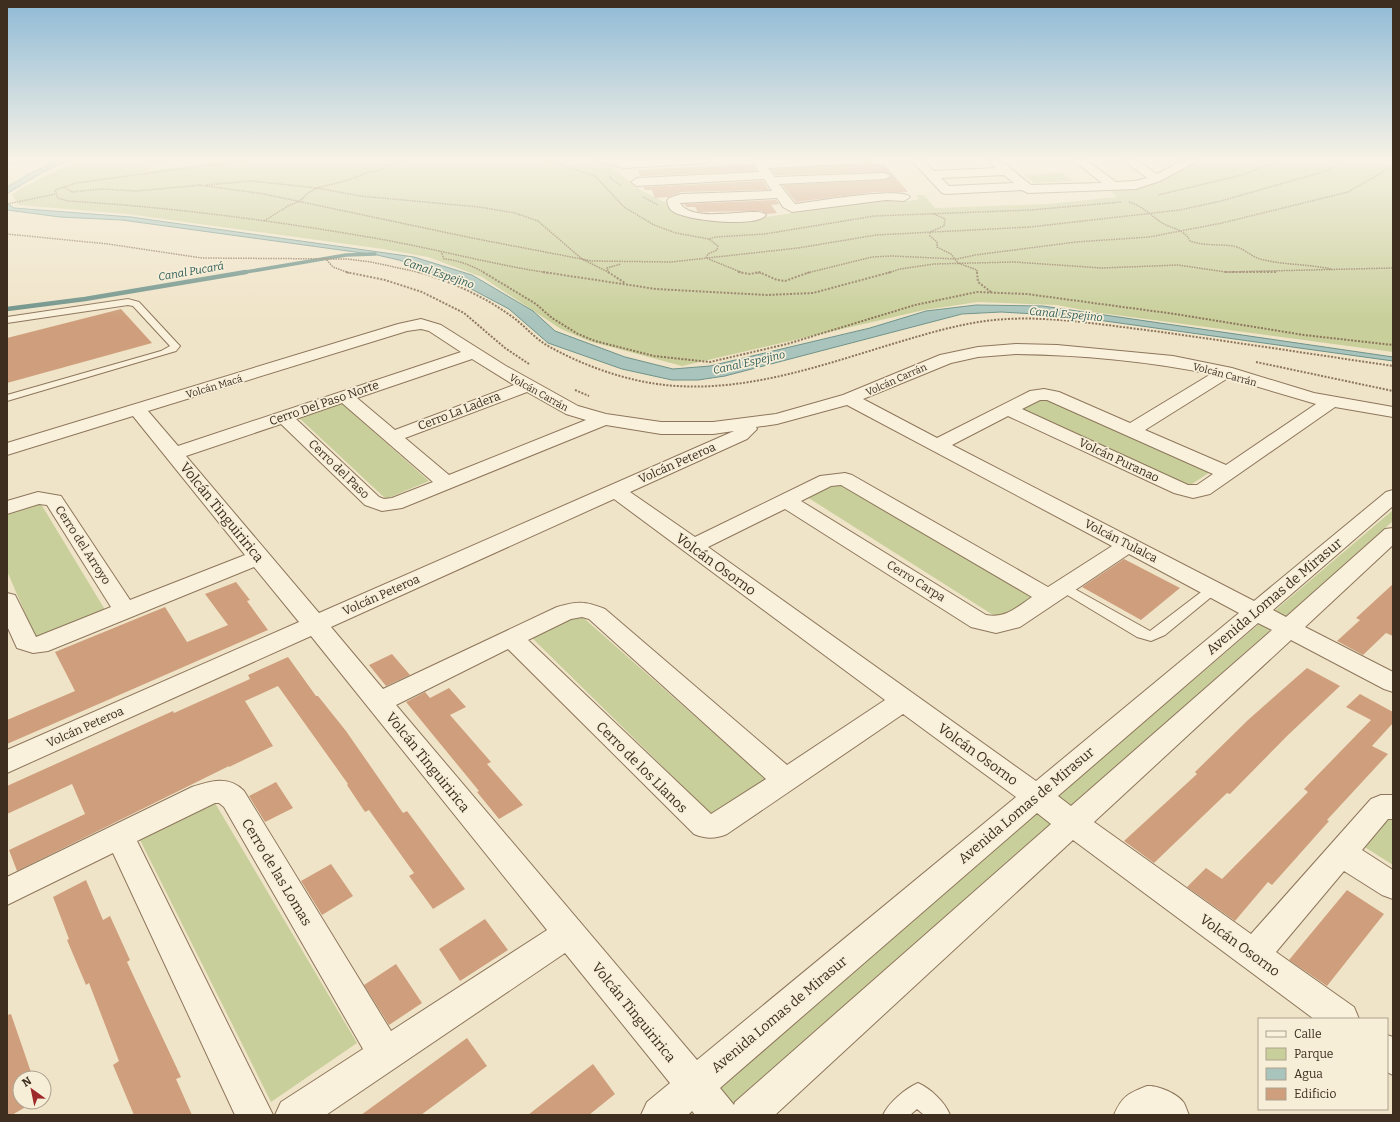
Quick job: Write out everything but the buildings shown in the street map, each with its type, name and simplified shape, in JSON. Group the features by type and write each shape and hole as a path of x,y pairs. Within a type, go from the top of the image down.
{"street":[{"path":"685,212 691,216 722,218 760,215"},
{"name":"Volcán Carrán","path":"421,324 434,328 527,386 572,410 604,420 635,425 669,428 712,428 751,424 849,400 940,361 960,355 1002,350 1043,349 1154,358 1226,372 1294,394 1330,402 1393,412"},
{"name":"Volcán Macá","path":"7,449 404,327 421,324"},
{"name":"Cerro Del Paso Norte","path":"174,454 474,353"},
{"path":"1131,430 1226,372"},
{"name":"Cerro La Ladera","path":"392,437 527,386"},
{"path":"937,445 1036,395 1049,394 1228,472"},
{"path":"344,396 446,483"},
{"name":"Volcán Tulalca","path":"849,400 1393,683"},
{"name":"Volcán Puranao","path":"1008,409 1187,491 1203,490 1330,402"},
{"name":"Volcán Tinguiririca","path":"138,409 719,1115"},
{"name":"Cerro del Paso","path":"284,417 376,504 395,504 604,420"},
{"name":"Volcán Peteroa","path":"7,762 740,435 748,429 751,424"},
{"path":"692,547 827,480 845,478 1056,592"},
{"name":"Volcán Osorno","path":"615,490 1341,1018"},
{"name":"Avenida Lomas de Mirasur","path":"660,1115 1393,496"},
{"name":"Cerro del Arroyo","path":"7,508 38,498 54,500 125,611"},
{"name":"Cerro Carpa","path":"786,500 973,617 987,624 1005,624 1012,621 1128,545"},
{"path":"748,1115 1393,534"},
{"path":"7,600 26,642 33,645 47,643 259,557"},
{"path":"379,702 512,639 565,612 583,609 597,614 786,780"},
{"name":"Cerro de los Llanos","path":"512,639 704,826 717,826 904,700"},
{"name":"Cerro de las Lomas","path":"7,892 202,795 221,791 231,795 385,1054"},
{"path":"1253,955 1381,807 1393,807"},
{"path":"120,836 254,1115"},
{"path":"1341,853 1393,886"},
{"path":"294,1115 569,933"},
{"path":"1132,1115 1142,1105 1152,1103 1160,1106 1170,1115"}],"lane":[{"path":"7,320 128,302 136,304 175,346 173,349 164,353 7,398"},
{"path":"1056,592 1142,634 1151,636 1160,632 1214,589"},
{"path":"894,1115 918,1094 940,1115"}],"path":[{"path":"196,212 369,237 530,270 656,289 788,295 813,293 836,288 912,266 1014,262 1102,268 1178,265 1226,272 1393,268"},
{"path":"263,221 277,212"},
{"path":"353,212 472,238 500,242 582,259 624,263 671,262 798,248 876,235 1037,226 1158,212"},
{"path":"511,212 538,221 547,227 582,259 608,272 627,284"},
{"path":"632,212 650,224 674,233 709,238 765,234 874,216 973,212"},
{"path":"706,258 738,272 750,274 758,272 776,280 785,281 812,271 872,257 892,256 952,259 1076,242 1149,237 1180,232 1262,212"},
{"path":"1152,213 1153,216 1162,223 1187,235 1190,241 1199,244 1233,246 1244,249 1248,254 1261,259 1313,265 1335,270"},
{"path":"930,232 944,226 945,223 945,219 933,214"},
{"path":"930,232 930,236 937,242 937,247 952,254 952,259"},
{"path":"7,234 70,239 201,258 245,260 325,258 363,259 427,274 475,294 516,319 534,337 549,347 589,364 647,382 668,385 751,382 775,378 941,330 992,320 1014,319 1083,322 1393,366"},
{"path":"706,258 708,254 717,250 718,246 709,238"},
{"path":"441,251 444,259 455,260 475,267 536,304 552,318 578,334 595,341 654,356 699,362 710,362 787,344 915,305 962,295 992,292 1027,294 1226,322 1304,335 1393,345"},
{"path":"325,258 333,267 355,275 385,280 422,292 464,313 504,348 533,368"},
{"path":"952,259 977,270 978,282 992,292"},
{"path":"608,272 607,268 624,263"},
{"path":"1255,362 1393,390"},
{"path":"572,389 593,398"}],"green space":[{"path":"107,212 686,212 691,215 759,218 797,212 1393,212 1393,352 1093,312 1057,305 978,302 924,310 682,366 589,341 561,329 482,277 428,257 383,249"},
{"path":"1042,397 1210,472 1189,486 1020,410"},
{"path":"340,402 429,481 386,499 296,415"},
{"path":"840,482 1036,599 1001,620 807,497"},
{"path":"41,504 107,613 37,641 7,571 7,515"},
{"path":"1393,510 1393,521 724,1115 683,1115"},
{"path":"578,613 766,779 711,814 531,637"},
{"path":"215,803 357,1043 271,1102 140,840"},
{"path":"1391,815 1393,816 1393,865 1363,846"}],"water":[{"name":"Canal Espejino","path":"25,212 71,212 131,217 414,257 472,275 533,311 555,331 625,357 673,369 710,366 870,328 926,311 976,305 1043,306 1393,357 1393,361 1069,316 1001,312 962,314 725,376 698,380 672,380 622,369 548,343 509,309 460,283 399,260 377,255 122,220 60,217"}],"waterway":[{"name":"Canal Pucará","path":"240,273 346,255 375,254"},
{"name":"Canal Pucará","path":"7,309 85,299 246,272"}]}
